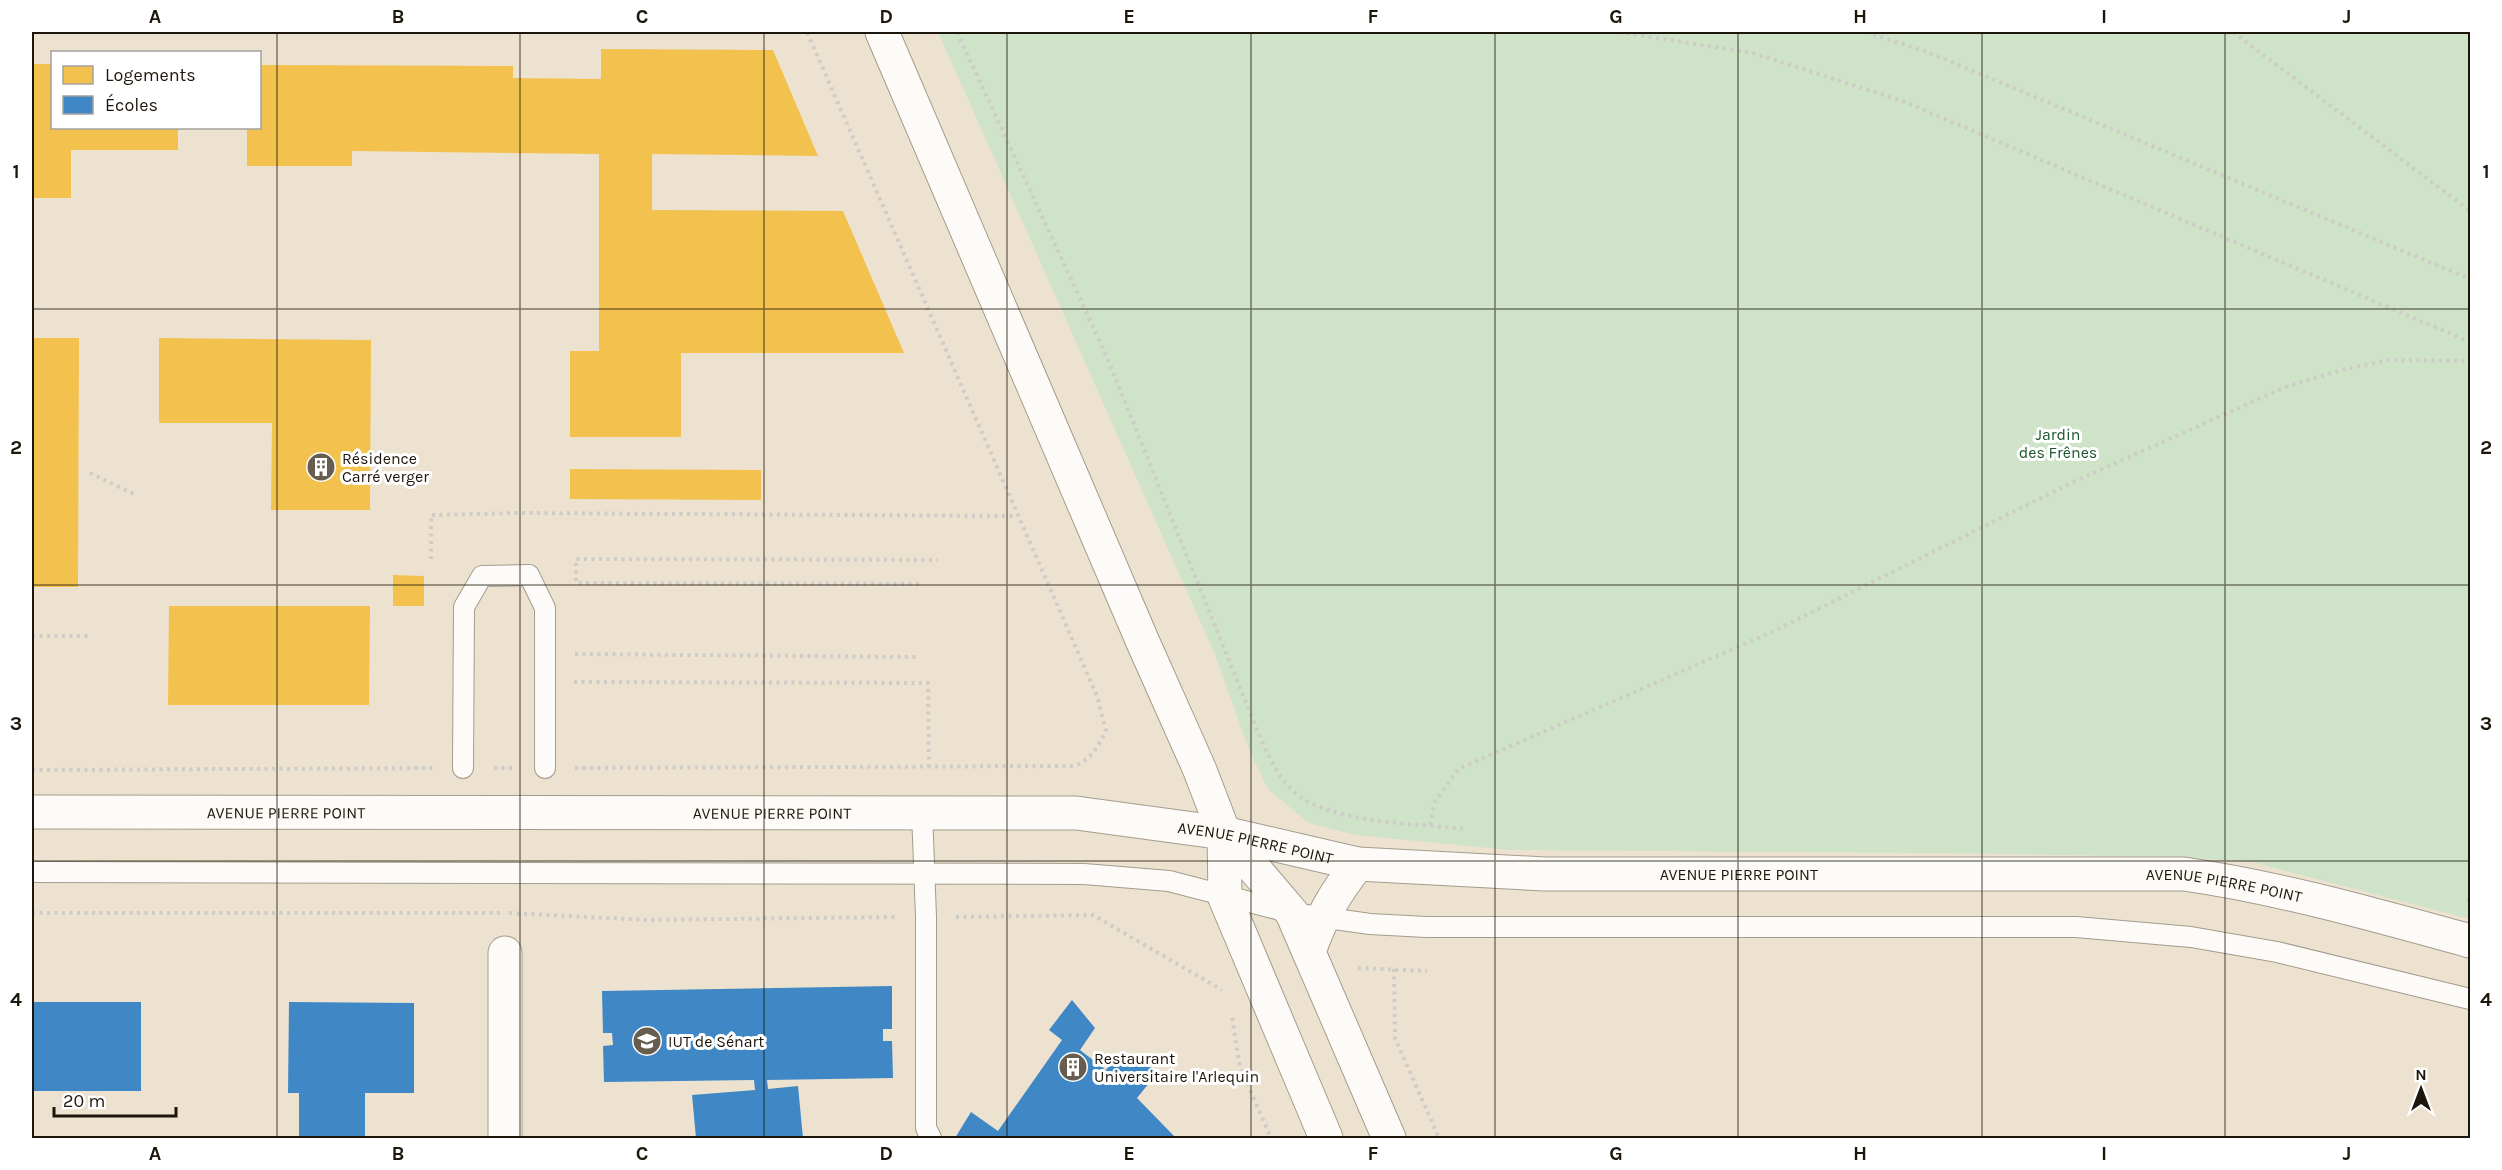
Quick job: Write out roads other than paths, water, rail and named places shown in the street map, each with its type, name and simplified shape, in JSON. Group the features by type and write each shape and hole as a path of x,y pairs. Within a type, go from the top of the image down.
{"street":[{"path":"882,32 1199,768 1224,832 1225,898 1326,1138"},
{"name":"AVENUE PIERRE POINT","path":"32,812 1076,813 1224,832 1358,864 1545,874 2184,874 2235,881 2310,898 2470,941"},
{"path":"1224,832 1307,915 1309,952 1389,1138"},
{"path":"1307,915 1340,886 1358,864"},
{"path":"505,953 505,1138"}],"lane":[{"path":"463,768 464,607 482,576 529,575 544,608 545,768"},
{"path":"922,812 926,917 927,1128 931,1138"},
{"path":"32,872 1084,874 1169,881 1225,898 1307,915 1370,924 1426,927 2076,927 2191,938 2277,952 2470,999"}],"place":[{"name":"Résidence Carré verger","path":"321,467"},
{"name":"IUT de Sénart","path":"647,1041"},
{"name":"Restaurant Universitaire l'Arlequin","path":"1073,1067"}],"park label":[{"name":"Jardin des Frênes","path":"2058,443"}]}
